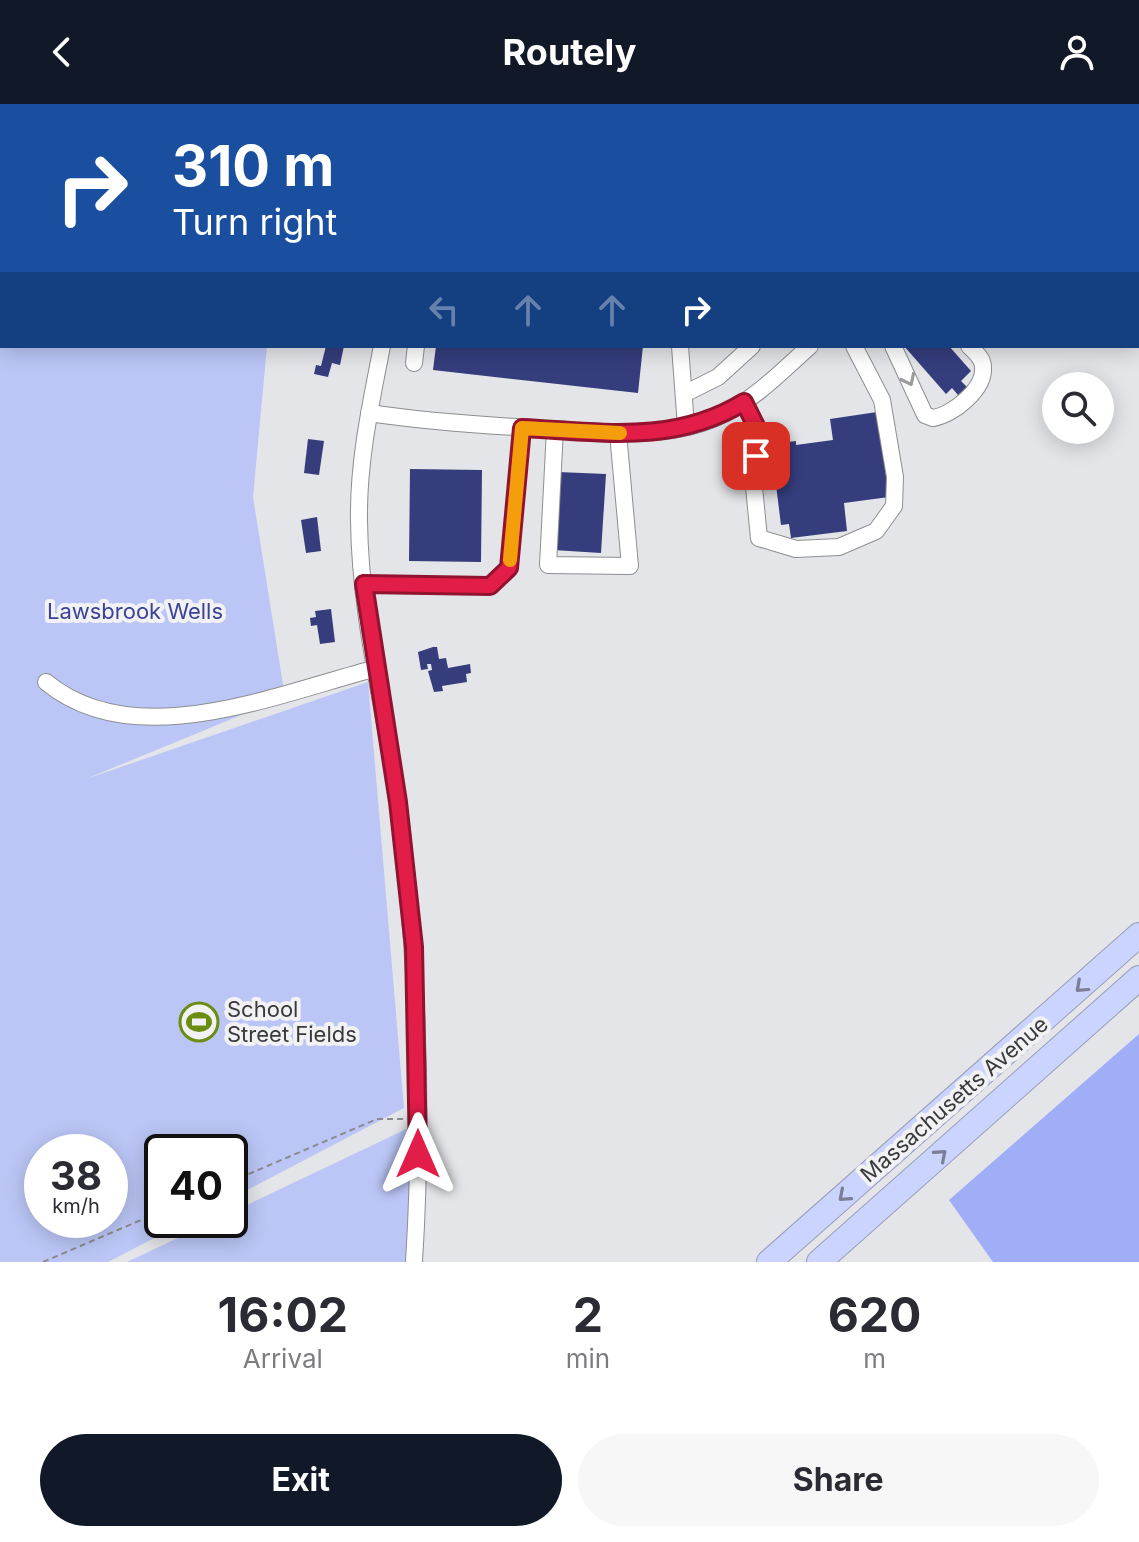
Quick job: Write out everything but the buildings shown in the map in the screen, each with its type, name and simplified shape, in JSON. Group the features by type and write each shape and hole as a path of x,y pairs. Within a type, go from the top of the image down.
{"highway":[{"name":"Massachusetts Avenue","path":"769,1262 1139,935"},
{"name":"Massachusetts Avenue","path":"819,1262 1139,978"}],"street":[{"path":"382,348 360,485 364,584 398,802 414,947 418,1198 414,1262"},
{"path":"414,363 416,348"},
{"path":"684,348 686,427"},
{"path":"684,394 718,377 750,348"},
{"path":"369,413 441,424 618,433 668,432 723,415 744,402 808,348"},
{"path":"744,402 760,434 753,477 759,538 796,549 839,547 876,531 894,506 895,477 882,400 855,348"},
{"path":"894,348 925,415 933,418 941,417 975,390 984,369 982,360 971,348"},
{"path":"364,584 490,586 509,568 522,428"},
{"path":"555,429 548,565 630,566 618,433"},
{"path":"46,682 81,703 111,712 178,718 207,714 377,668"}],"path":[{"path":"248,1174 377,1119 417,1118"},
{"path":"43,1262 144,1219"}],"green space":[{"name":"Lawsbrook Wells","path":"0,348 267,348 253,497 285,697 86,779 368,682 404,1108 248,1190 248,1134 144,1134 144,1238 154,1238 108,1262 0,1262"},
{"path":"417,1124 408,1262 127,1262 178,1238 248,1238 248,1204"}],"shaded area":[{"path":"1139,1034 1139,1262 993,1262 949,1200"}],"slow traffic":[{"path":"510,560 522,428 620,433"}],"place":[{"name":"School Street Fields","path":"199,1022"}],"route":[{"path":"418,1154 418,1065 410,901 364,584 490,586 509,568 522,428 668,432 723,415 744,402 760,434 756,456"}]}
